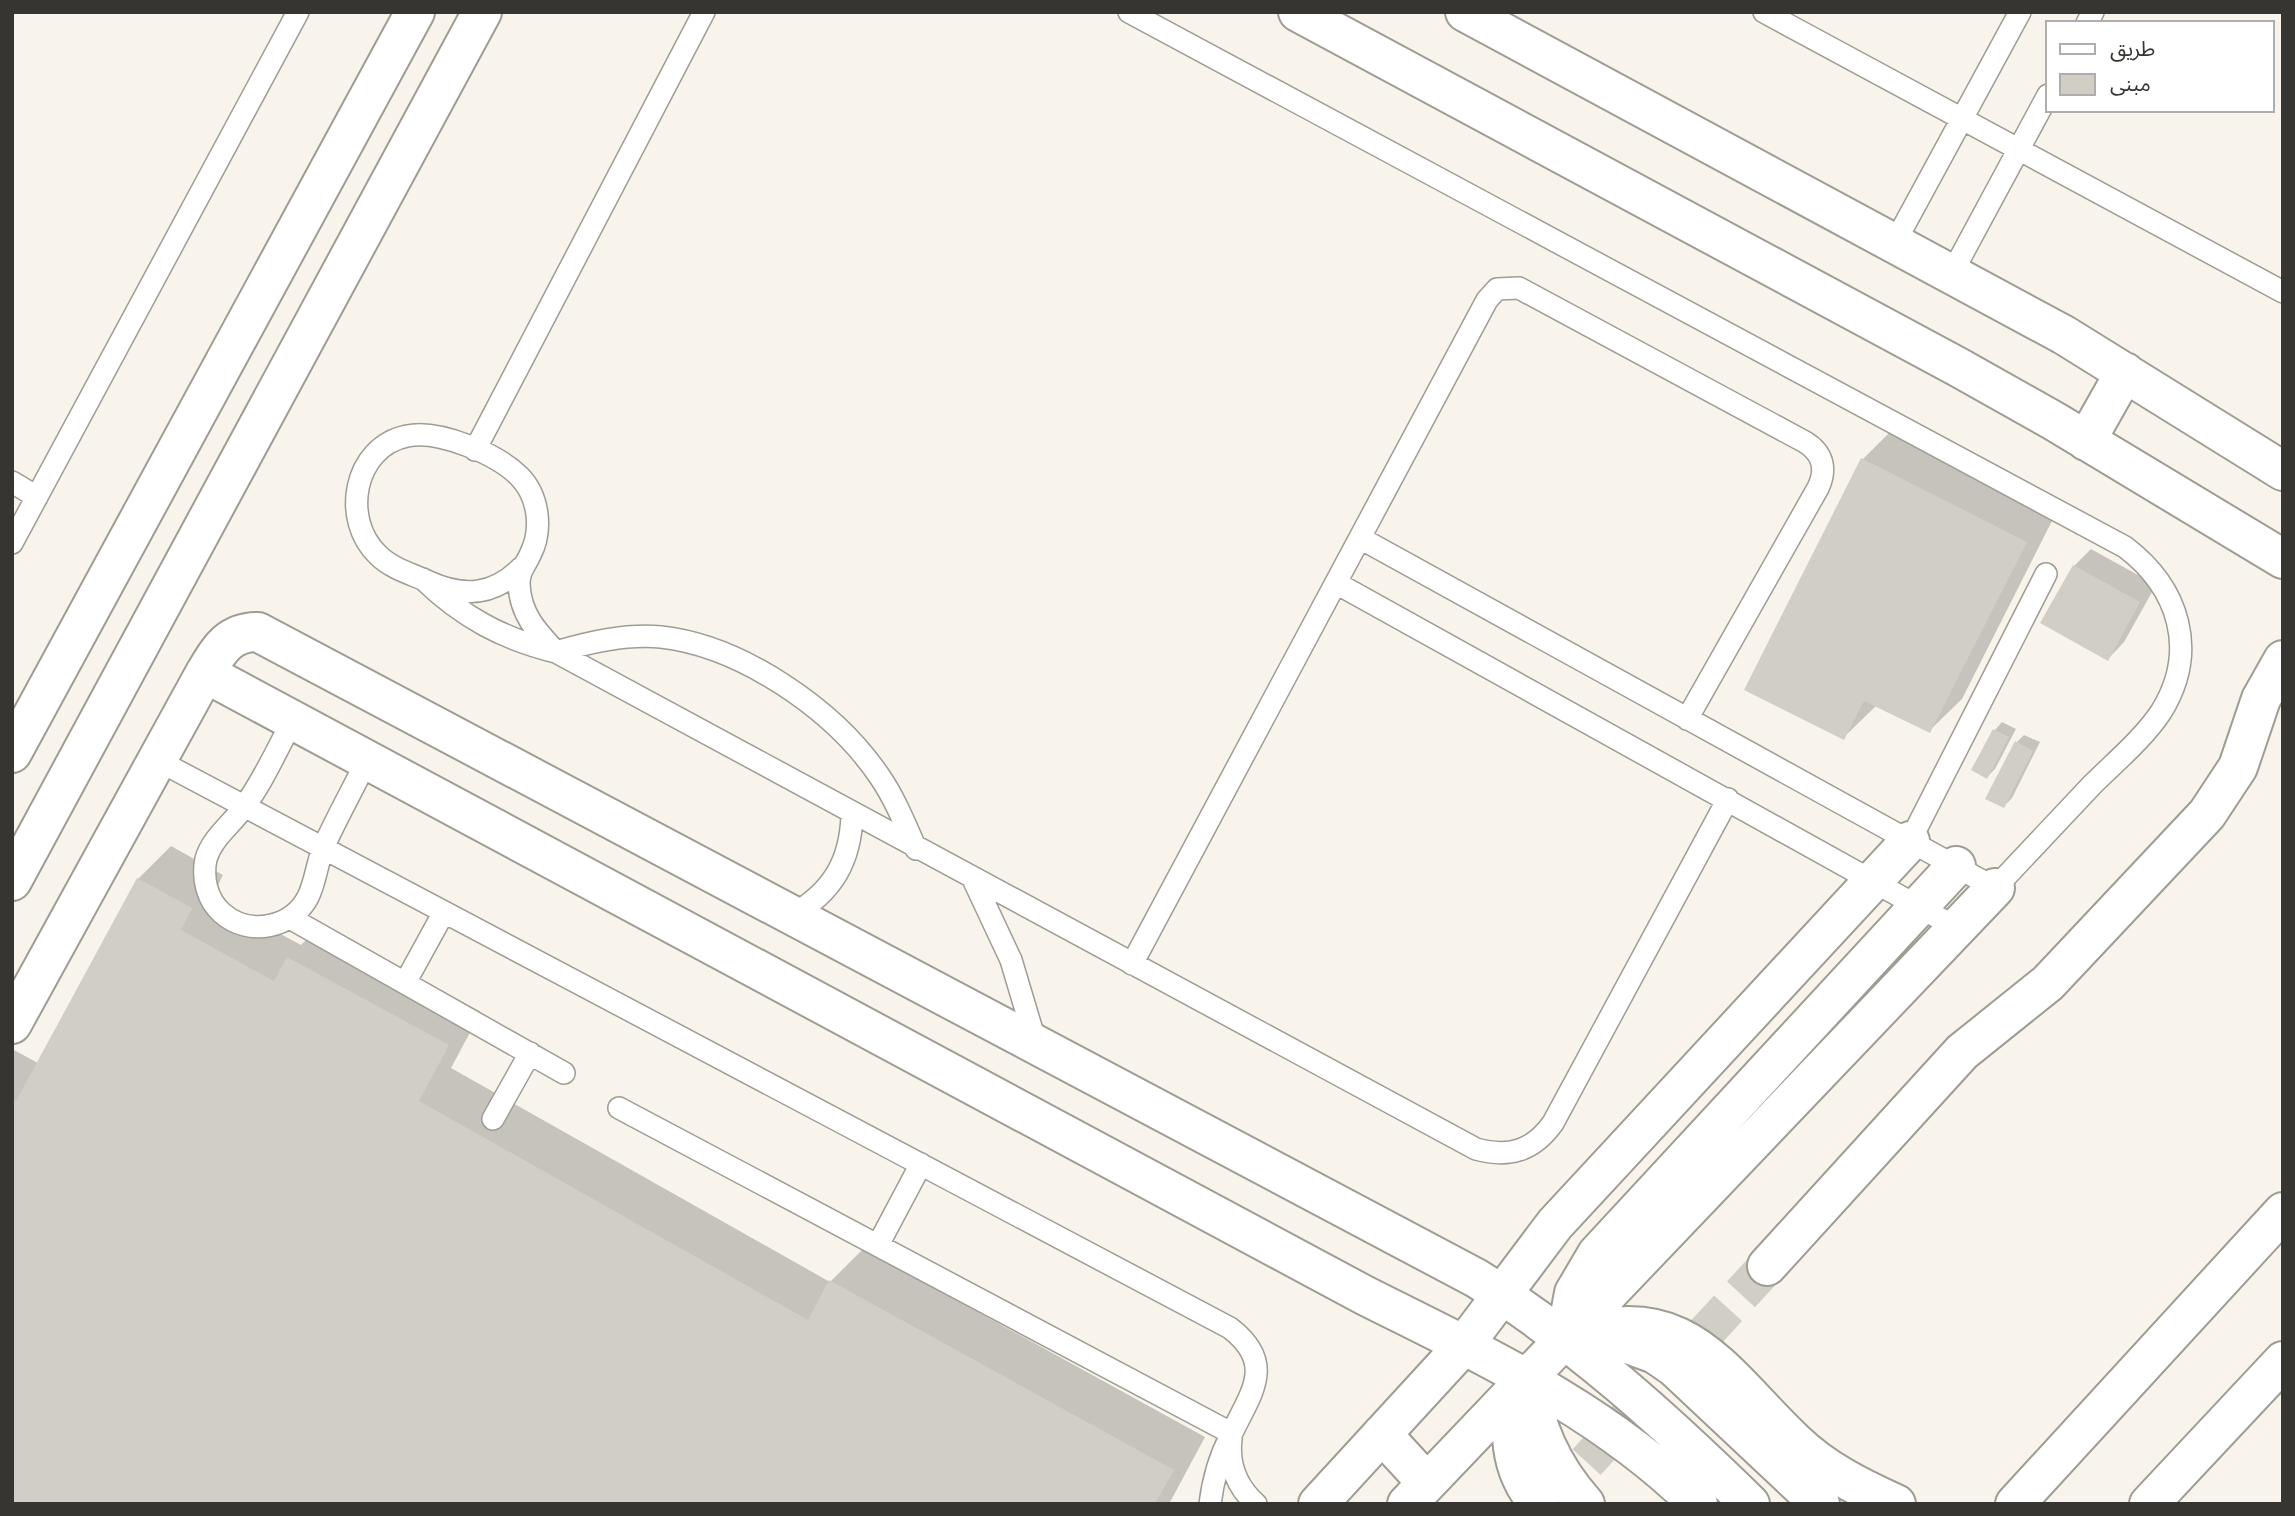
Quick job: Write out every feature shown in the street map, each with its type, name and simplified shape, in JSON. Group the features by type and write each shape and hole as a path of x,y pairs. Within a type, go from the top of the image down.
{"street":[{"path":"12,753 415,12"},
{"path":"12,881 482,12"},
{"path":"1298,12 1909,340 2086,440 2283,559"},
{"path":"1465,12 1952,273 2124,372 2283,471"},
{"path":"2086,440 2124,372"},
{"path":"12,1024 205,673 229,638 243,632 258,632 272,637 1037,1047 1396,1234 1505,1296 1566,1339 1685,1441 1750,1504"},
{"path":"1767,1266 1962,1052 2048,983 2207,814 2238,767 2261,699 2283,660"},
{"path":"205,673 1364,1296 1527,1378 1608,1427 1646,1456 1698,1504"},
{"path":"1318,1504 1464,1345 1505,1296 1555,1224 1910,841"},
{"path":"1566,1339 1574,1293 1597,1254 1956,866"},
{"path":"1382,1434 1417,1493 1995,888"},
{"path":"2015,1504 2283,1212"},
{"path":"1566,1339 1588,1330 1636,1325 1683,1338 1722,1366 1796,1444 1873,1500"},
{"path":"1566,1339 1612,1339 1655,1354 1674,1367 1820,1504"},
{"path":"2148,1504 2283,1362"},
{"path":"1527,1378 1518,1396 1512,1437 1521,1478 1539,1504"},
{"path":"1527,1378 1540,1434 1552,1461 1585,1504"}],"lane":[{"path":"12,543 298,12"},
{"path":"475,450 704,12"},
{"path":"1129,12 2125,547 2144,561 2160,579 2178,623 2179,670 2160,713 1995,888 1360,538"},
{"path":"1764,12 2283,292"},
{"path":"1894,244 2020,12"},
{"path":"1952,273 2046,99"},
{"path":"1132,964 1487,300 1504,286 1519,288 1805,442 1819,454 1822,480 1687,719"},
{"path":"406,436 446,439 508,466 520,477 536,506 536,539 521,568 509,580 476,593 458,593 393,566 366,542 355,508 362,473 373,457 388,444 406,436"},
{"path":"12,482 37,497"},
{"path":"521,568 519,584 526,614 533,628 556,652"},
{"path":"1910,841 2046,574"},
{"path":"423,579 453,607 488,629 525,644 556,652 916,849 1476,1149 1505,1154 1533,1145 1553,1124 1728,799"},
{"path":"1336,583 1957,928"},
{"path":"556,652 613,639 661,637 696,644 729,656 761,673 795,693 855,745 880,777 916,849"},
{"path":"293,720 244,807 213,844 204,872 206,886 221,912 233,921 262,927 290,918 309,895 323,848 367,761"},
{"path":"157,760 1230,1328 1242,1337 1255,1361 1257,1375 1249,1402 1231,1433 1217,1469 1210,1504"},
{"path":"792,915 810,905 838,874 852,835 852,814"},
{"path":"973,879 1011,960 1037,1047"},
{"path":"405,983 444,912"},
{"path":"290,918 564,1073"},
{"path":"492,1119 530,1054"},
{"path":"620,1108 1231,1433"},
{"path":"878,1245 921,1164"},
{"path":"1231,1433 1232,1466 1246,1495 1256,1504"}],"building":[{"path":"1861,458 2027,542 1930,733 1864,701 1844,740 1744,690"},
{"path":"2073,565 2140,602 2108,661 2040,623"},
{"path":"1993,729 2009,737 1987,779 1971,770"},
{"path":"2015,741 2033,751 2004,808 1985,799"},
{"path":"137,878 192,908 181,930 274,981 287,957 449,1045 419,1101 808,1320 829,1280 1174,1470 1155,1504 12,1504 12,1099 16,1101"}],"tunnel":[{"path":"1548,1504 1767,1266"}]}
